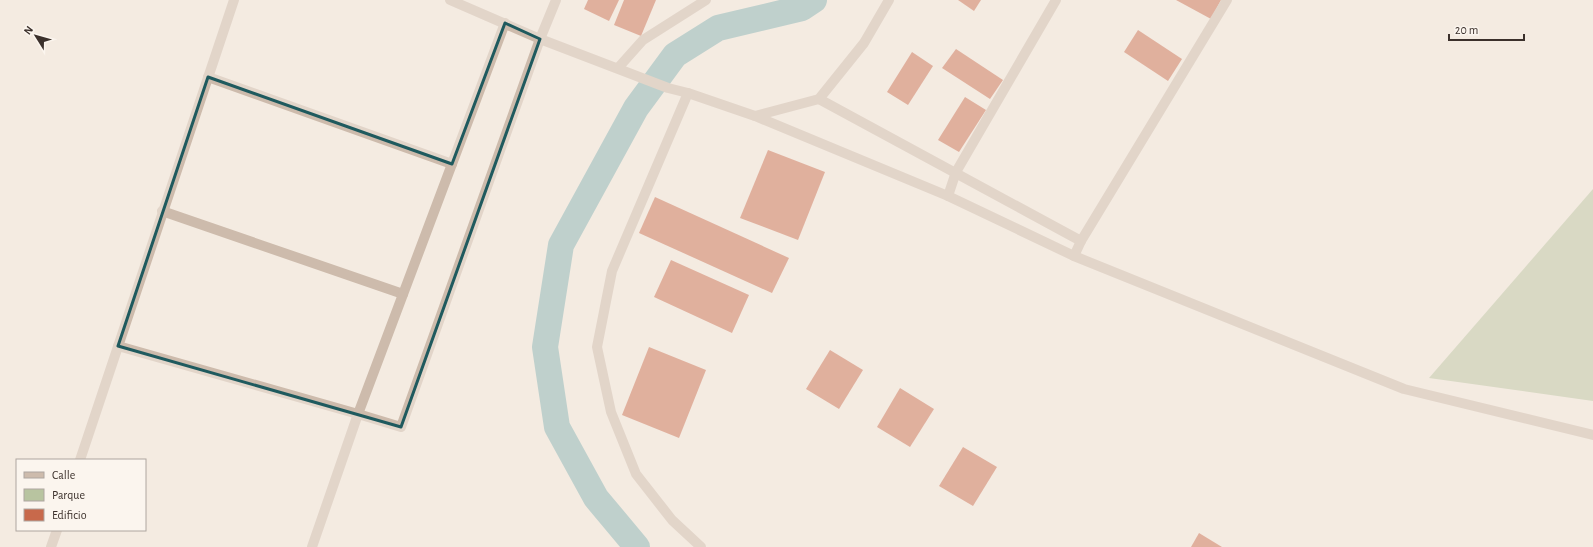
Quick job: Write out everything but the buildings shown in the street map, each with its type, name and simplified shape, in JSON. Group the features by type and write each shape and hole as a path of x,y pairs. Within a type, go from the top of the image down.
{"street":[{"path":"80,459 162,211 234,0"},
{"path":"450,0 540,39 668,88 688,93 755,116 948,196 1074,256 1404,388 1593,435"},
{"path":"118,346 401,427 540,39 556,0"},
{"path":"622,70 642,40 706,0"},
{"path":"755,116 820,99 864,43 889,0"},
{"path":"948,196 956,172 1056,0"},
{"path":"1074,256 1227,0"},
{"path":"312,547 358,414 505,23"},
{"path":"208,77 452,164"},
{"path":"688,93 612,271 597,347 611,412 636,474 672,520 701,547"},
{"path":"820,99 1082,241"},
{"path":"162,211 403,294"},
{"path":"51,547 57,531"}],"highlighted area":[{"path":"505,23 540,39 401,427 118,346 208,77 452,164"}],"green space":[{"path":"1593,189 1593,401 1429,378"}],"waterway":[{"path":"637,547 596,498 557,427 545,347 561,245 636,108 675,55 718,28 802,8 814,0"}]}
